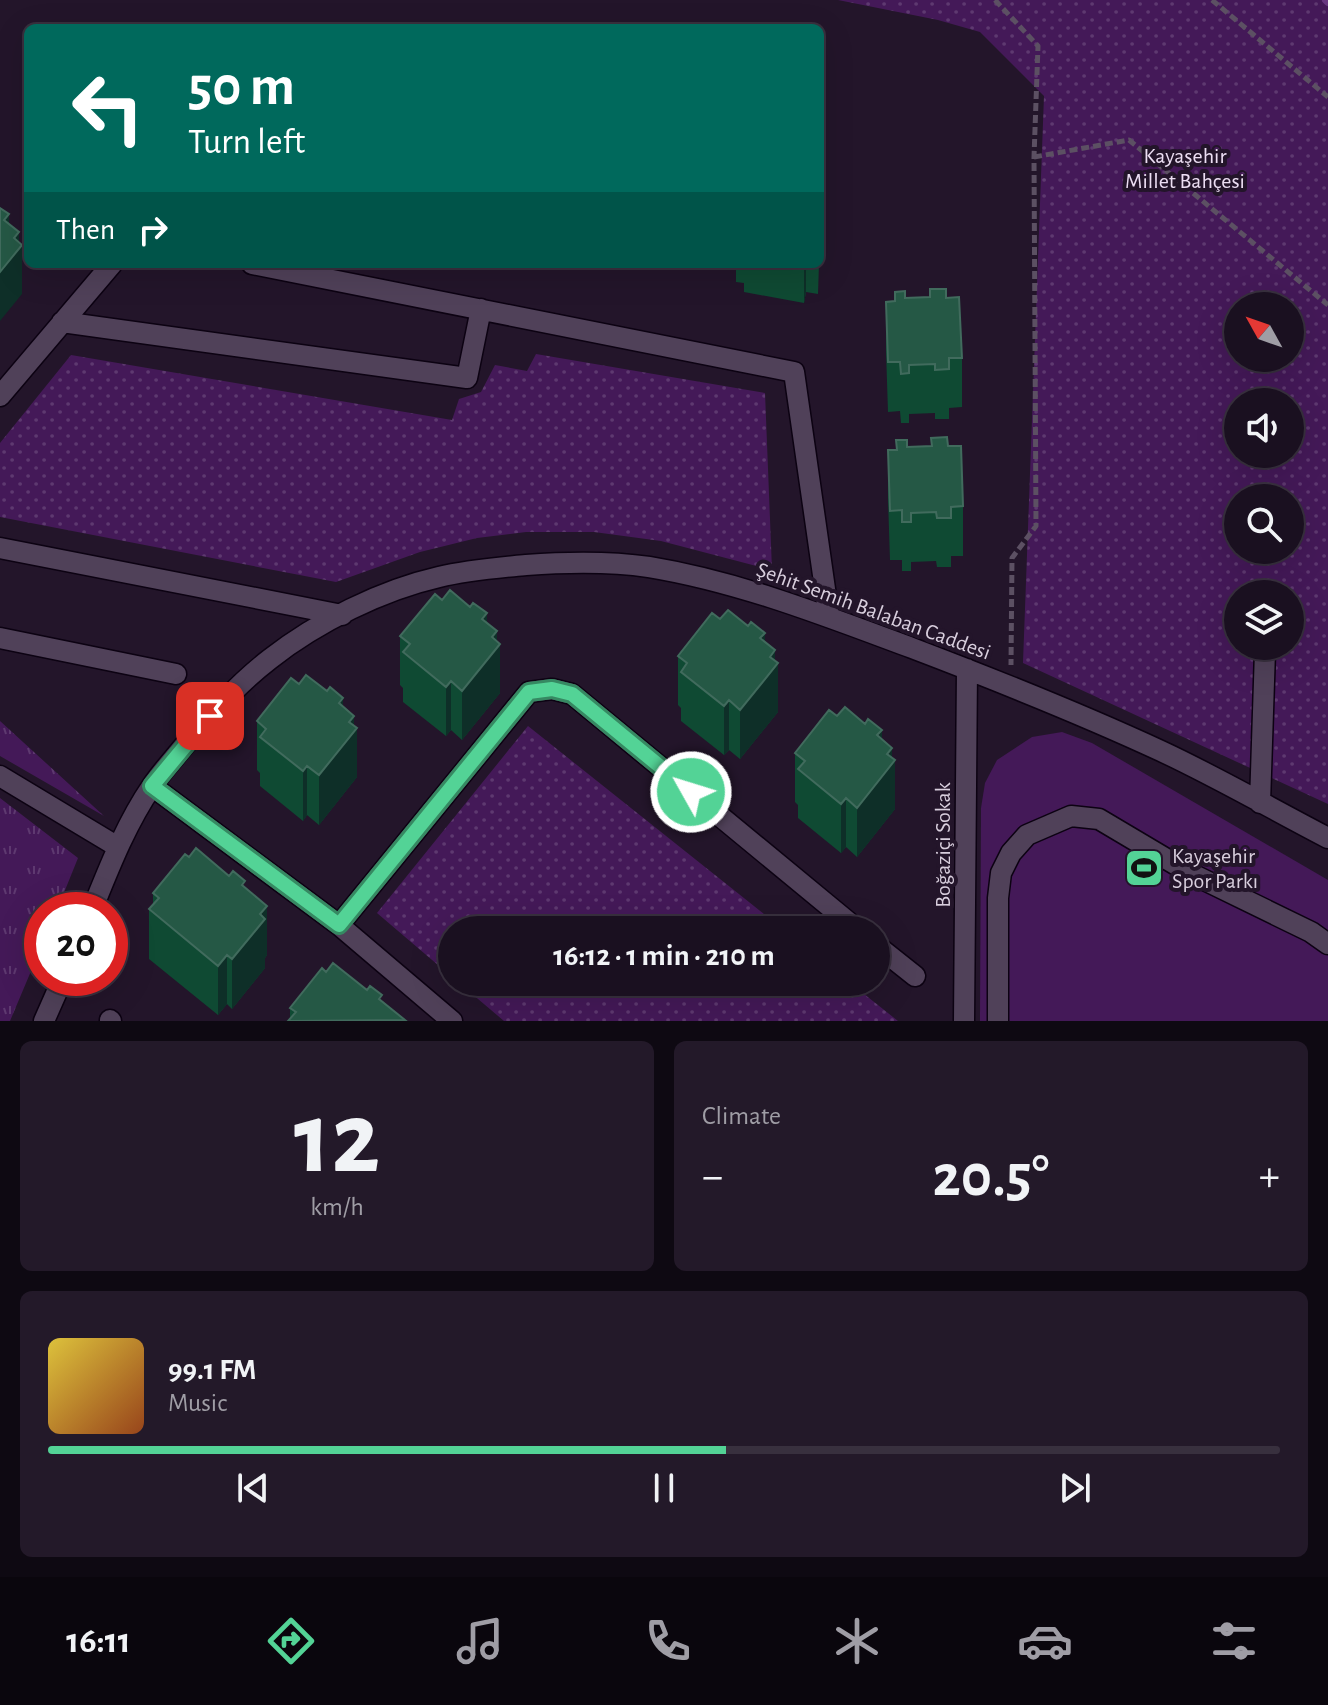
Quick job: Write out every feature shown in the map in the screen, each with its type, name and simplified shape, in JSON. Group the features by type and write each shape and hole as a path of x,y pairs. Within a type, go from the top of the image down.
{"street":[{"path":"0,396 109,268"},
{"path":"272,268 794,372 829,617"},
{"path":"62,322 467,378 481,309"},
{"path":"0,548 342,615"},
{"name":"Şehit Semih Balaban Caddesi","path":"99,892 118,847 152,786 225,700 269,659 342,615 387,594 435,577 470,570 567,562 647,567 741,588 829,617 1011,686 1164,752 1328,838"},
{"path":"0,638 176,674"},
{"path":"1260,803 1265,660"},
{"name":"Boğaziçi Sokak","path":"964,1021 967,669"},
{"path":"339,925 529,692 552,689 572,694 841,916"},
{"path":"0,776 118,847"},
{"path":"152,786 339,925 452,1021"},
{"path":"998,1021 998,898 1001,873 1011,853 1027,835 1071,816 1099,819 1190,873 1311,932 1328,944"},
{"path":"890,956 915,976"},
{"path":"44,1021 55,996"}],"path":[{"path":"995,0 1038,46 1034,157 1036,526 1012,558 1011,686"},
{"path":"1212,0 1328,97"},
{"path":"1034,157 1129,140 1328,305"}],"green space":[{"name":"Kayaşehir Millet Bahçesi","path":"838,0 1328,0 1328,804 1023,663 1044,96 980,32 938,20"},
{"path":"536,354 765,393 772,570 661,541 594,532 526,532 477,538 420,552 336,582 0,517 0,443 71,355 452,420 459,399 481,392 495,365 527,371"},
{"path":"0,721 104,816 0,756"},
{"path":"528,726 766,916 438,916 438,965 377,913"},
{"name":"Kayaşehir Spor Parkı","path":"1062,732 1092,743 1328,880 1328,1021 980,1021 981,808 985,783 997,760 1032,737"},
{"path":"0,798 78,858 64,892 24,892 24,988 10,1021 0,1021"},
{"path":"475,996 867,996 898,1021 504,1021"}],"building":[{"path":"0,208 9,214 4,220 19,232 14,238 22,245 0,272"},
{"path":"930,289 946,289 946,298 959,297 962,358 949,358 949,369 935,370 935,364 909,365 909,373 901,374 900,362 888,362 886,302 895,301 895,292 905,291 905,298 930,297"},
{"path":"947,437 948,446 961,446 963,506 951,507 951,518 937,518 936,512 911,513 911,522 902,522 902,510 890,511 888,450 897,450 896,440 907,440 907,447 932,446 931,438"},
{"path":"450,590 470,607 473,603 487,613 482,619 497,631 492,637 500,644 462,691 451,681 446,687 403,652 410,644 400,636 435,594 442,600"},
{"path":"728,610 748,626 751,622 765,633 760,638 775,650 770,657 778,663 740,710 729,700 724,706 681,672 687,663 678,656 712,613 720,619"},
{"path":"306,675 327,691 330,687 343,698 339,703 354,716 349,722 357,728 319,775 307,766 303,771 260,737 266,729 257,721 291,678 299,684"},
{"path":"845,707 865,724 868,719 882,730 877,735 892,748 887,754 895,760 857,808 846,798 841,804 798,769 805,761 795,753 829,710 837,716"},
{"path":"196,848 229,876 233,871 245,881 242,885 267,906 260,914 265,919 232,959 227,955 218,966 149,909 159,898 153,893 185,854 189,857"},
{"path":"333,963 367,990 370,986 382,995 379,999 405,1020 288,1021 296,1012 290,1008 322,968 326,972"}],"place":[{"name":"Kayaşehir Spor Parkı","path":"1144,868"}],"route":[{"path":"210,716 152,786 339,925 529,692 552,689 572,694 691,792"}]}
